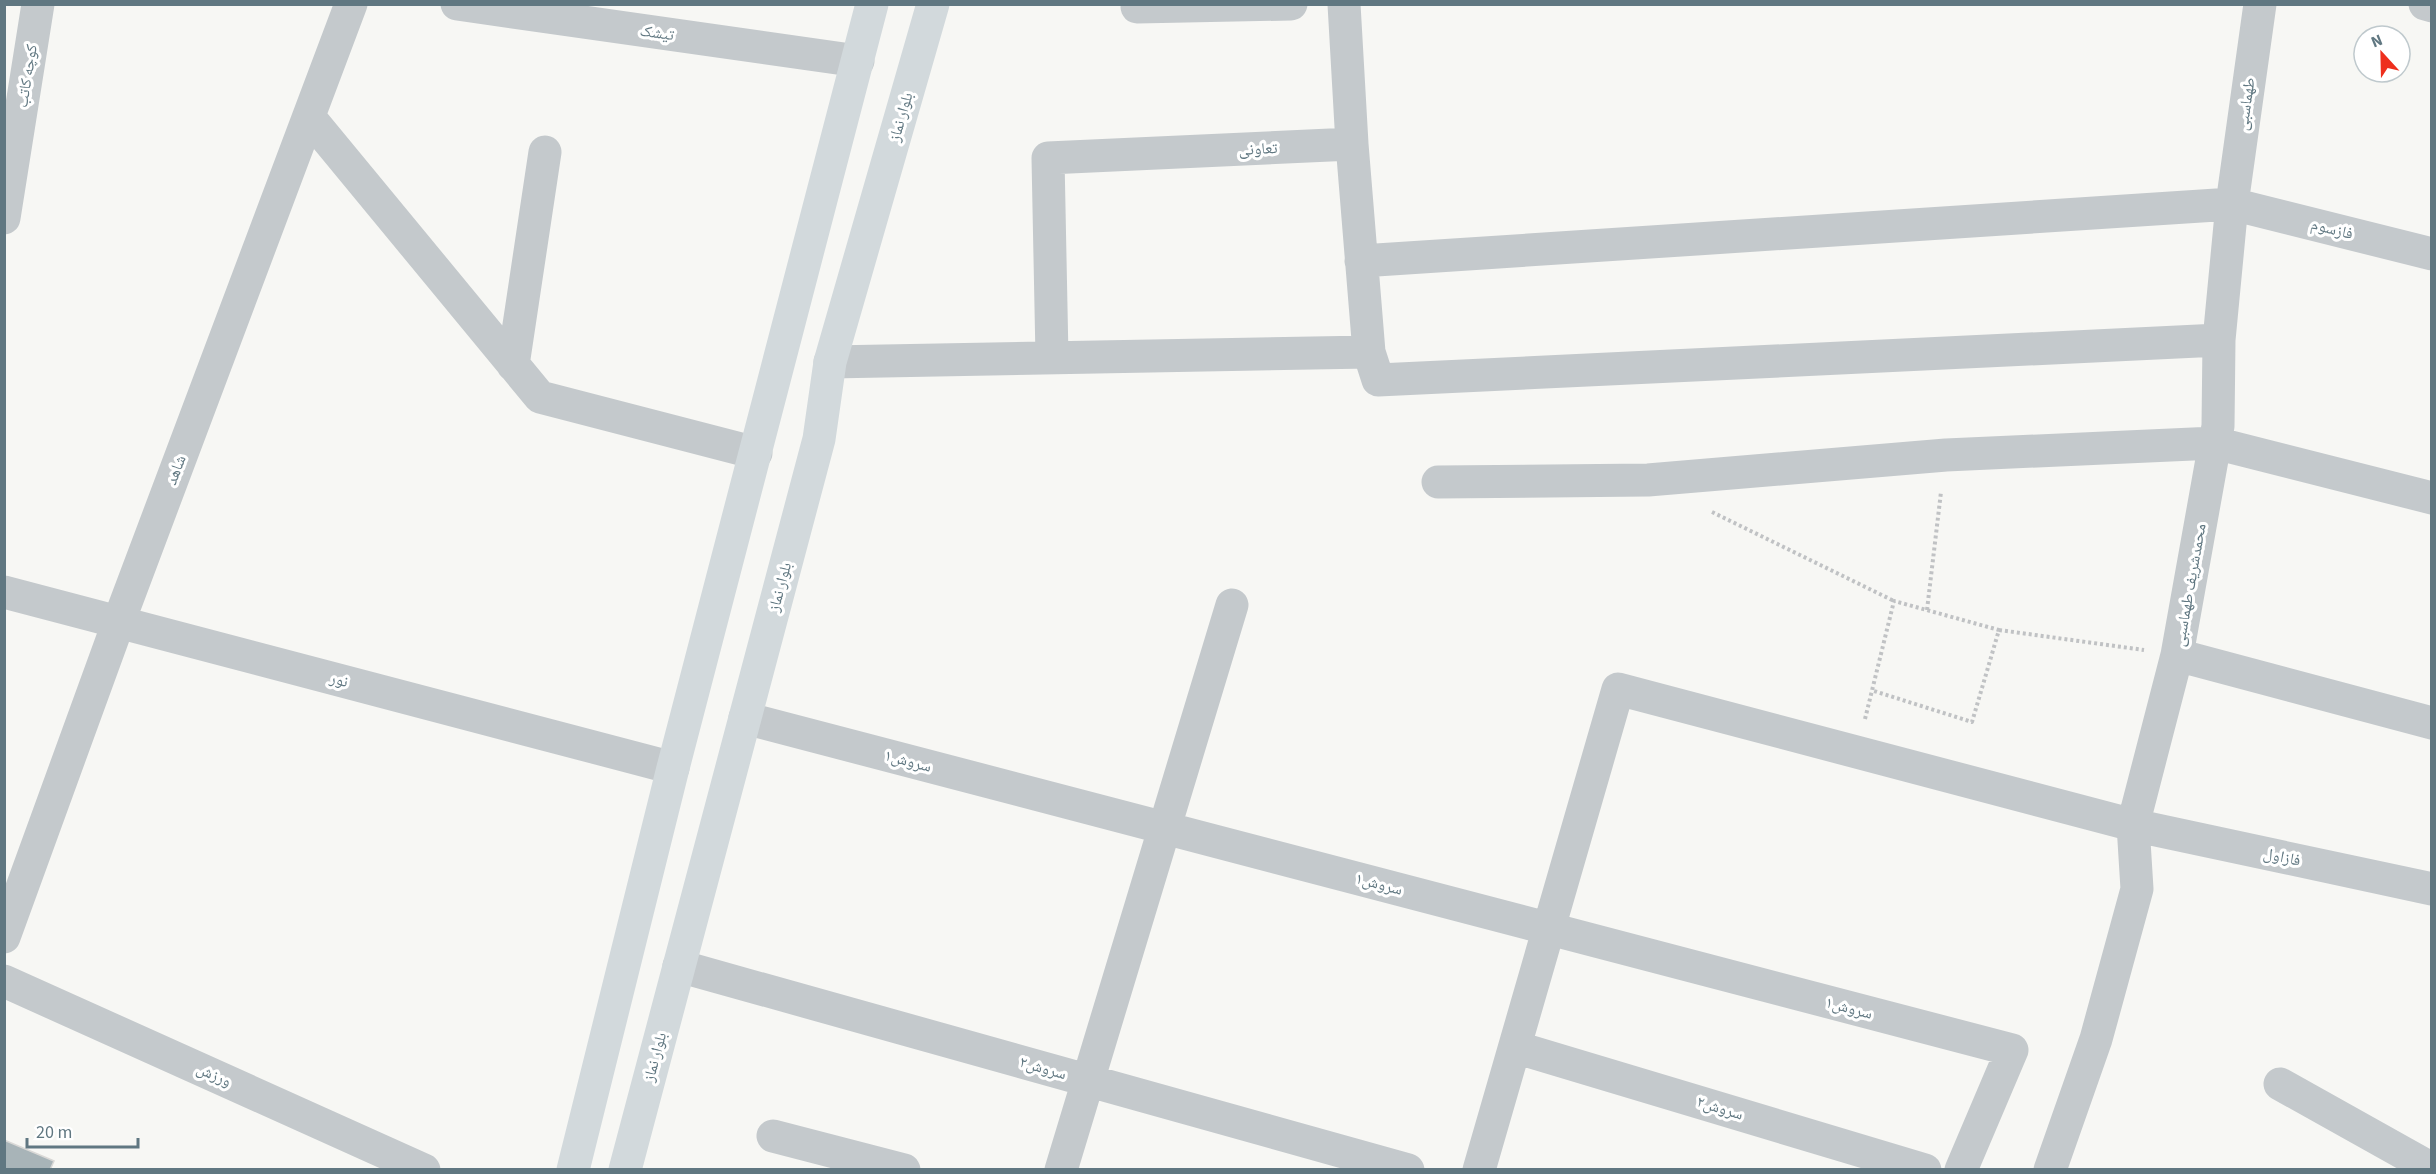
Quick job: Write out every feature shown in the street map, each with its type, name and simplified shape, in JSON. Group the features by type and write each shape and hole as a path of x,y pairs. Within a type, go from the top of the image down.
{"main road":[{"path":"573,1170 673,768 872,4"},
{"name":"بلوار نماز","path":"625,1170 819,439 830,362 933,4"}],"street":[{"name":"کوچه کاتب","path":"4,218 39,4"},
{"name":"شاهد","path":"4,937 119,621 351,4"},
{"name":"تیشک","path":"457,4 858,61"},
{"path":"1137,7 1291,4"},
{"path":"1344,4 1361,261 1370,352 1378,380 2219,340"},
{"name":"طهماسبی","path":"2219,340 2232,204 2260,4"},
{"path":"2425,4 2432,6"},
{"path":"309,117 540,397 756,453"},
{"name":"تعاونی","path":"1052,357 1048,158 1352,144"},
{"path":"513,365 545,152"},
{"name":"فازسوم","path":"1361,261 2232,204 2432,254"},
{"name":"محمدشریف طهماسبی","path":"2050,1170 2096,1039 2137,889 2133,825 2177,655 2215,443 2218,426 2219,340"},
{"path":"830,362 1370,352"},
{"path":"1438,482 1648,480 1946,455 2215,443 2432,498"},
{"name":"نور","path":"4,592 673,768"},
{"path":"1061,1170 1232,605"},
{"path":"2177,655 2432,723"},
{"name":"فازاول","path":"1549,929 1618,689 2133,825 2432,889"},
{"name":"سروش۱","path":"745,718 2012,1050 1961,1170"},
{"path":"1479,1170 1549,929"},
{"name":"سروش۲","path":"679,966 1408,1170"},
{"name":"ورزش","path":"4,981 424,1170"},
{"name":"سروش۲","path":"1515,1047 1925,1170"},
{"path":"2280,1084 2432,1168"},
{"path":"773,1136 904,1170"}],"path":[{"path":"1927,610 1946,455"},
{"path":"1712,512 1894,601 1999,630 2177,655"},
{"path":"1894,601 1874,691 1972,722 1999,630"}],"building":[{"path":"4,1140 54,1161 50,1170 4,1170"}]}
